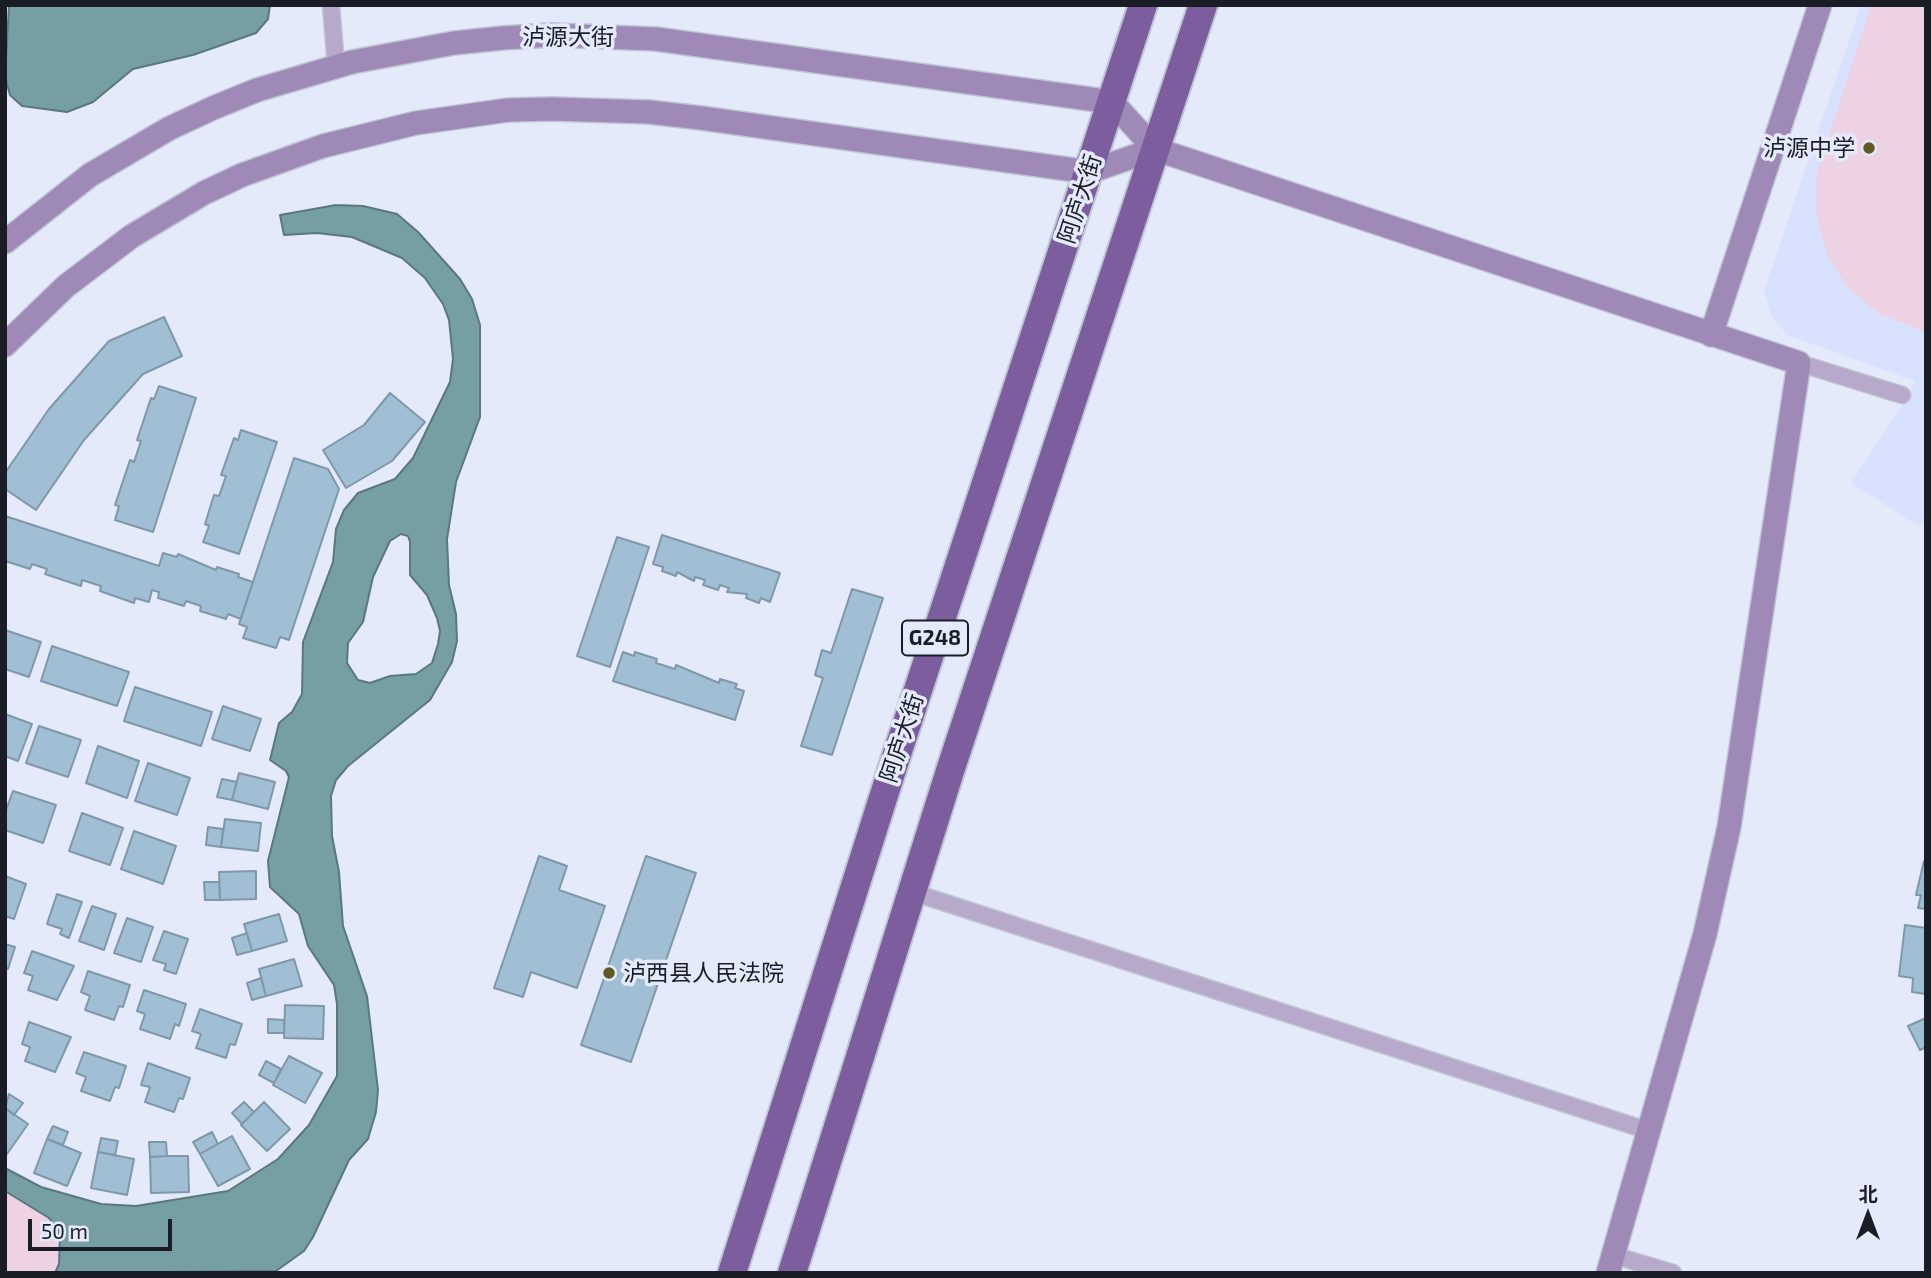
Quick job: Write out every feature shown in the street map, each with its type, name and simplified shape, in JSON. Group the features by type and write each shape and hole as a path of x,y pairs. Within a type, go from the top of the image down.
{"highway":[{"name":"阿庐大街","path":"732,1273 897,754 1143,5"},
{"name":"G248","path":"792,1273 912,892 1203,5"}],"main road":[{"path":"1711,335 1820,5"},
{"name":"泸源大街","path":"5,242 90,175 170,128 257,90 336,66 454,43 515,37 601,36 710,45 1112,102"},
{"path":"1112,102 1155,149 1792,361 1715,824 1611,1264"},
{"path":"5,345 35,314 98,260 132,236 204,193 292,156 416,122 520,110 649,112 1088,172 1155,149"},
{"path":"1593,1273 1642,1129"}],"street":[{"path":"331,5 336,66"},
{"path":"1792,361 1902,395"},
{"path":"912,892 1642,1129"},
{"path":"1611,1264 1673,1273"}],"shaded area":[{"path":"9,5 270,5 268,19 256,33 193,55 133,69 93,102 67,112 22,106 10,95 5,77"},
{"name":"泸源中学","path":"1861,5 1926,5 1926,522 1917,525 1851,483 1915,381 1787,335 1771,315 1764,291"},
{"path":"1871,5 1926,5 1926,332 1879,314 1848,288 1827,255 1816,216 1816,176"},
{"path":"336,205 363,206 397,214 418,232 460,279 472,299 480,325 480,417 456,482 447,539 449,585 456,614 457,641 452,662 430,700 348,766 336,780 331,796 332,836 339,872 343,926 367,996 378,1090 376,1112 368,1139 349,1160 313,1237 304,1251 276,1271 55,1273 59,1264 60,1236 56,1226 49,1218 5,1191 5,1168 41,1187 101,1204 136,1206 228,1191 278,1159 309,1125 337,1076 337,1004 334,985 308,946 299,914 270,887 268,861 289,777 286,771 270,760 279,723 292,712 302,694 303,642 333,562 336,529 344,510 358,493 395,479 413,458 450,382 453,359 449,320 443,304 425,278 402,258 352,237 317,233 284,235 280,215","holes":["401,534 408,536 410,575 427,595 440,631 432,663 416,674 390,676 370,683 358,680 347,663 348,643 363,622 373,577 390,541"]},
{"path":"5,1191 49,1218 56,1226 60,1236 59,1264 55,1273 5,1273"}],"building":[{"path":"164,317 182,356 143,374 84,440 36,510 5,489 5,473 49,409 109,341"},
{"path":"159,386 196,398 153,532 115,520 119,506 115,505 130,460 134,462 141,441 137,440 151,398 154,399"},
{"path":"390,393 425,422 392,461 346,488 323,450 364,425"},
{"path":"241,430 277,442 239,554 203,542 209,526 205,524 214,495 219,496 226,476 221,475 234,438 238,440"},
{"path":"294,458 328,469 339,489 289,640 280,637 276,648 243,638 247,627 239,624"},
{"path":"5,516 159,566 163,553 177,557 178,554 216,570 217,567 239,574 238,577 253,582 241,619 228,614 226,619 200,611 201,606 186,601 184,606 158,598 159,592 152,590 149,602 135,598 134,603 100,591 101,586 82,580 81,586 45,574 47,569 32,564 30,569 5,561"},
{"path":"662,535 780,573 770,602 761,598 759,603 746,598 747,594 727,592 729,588 720,585 718,590 703,585 705,580 695,577 694,581 677,572 676,576 662,571 663,567 653,564"},
{"path":"617,537 649,547 610,667 577,656"},
{"path":"852,589 883,598 832,755 801,746 823,678 815,675 822,650 831,653"},
{"path":"5,630 41,642 29,677 5,669"},
{"path":"52,646 129,672 117,706 41,681"},
{"path":"623,652 634,656 635,652 657,659 656,663 675,669 676,665 719,683 720,679 737,684 735,688 744,691 735,720 613,681"},
{"path":"135,687 212,712 201,746 124,721"},
{"path":"223,706 261,719 250,751 212,739"},
{"path":"5,714 32,724 18,761 5,756"},
{"path":"39,726 81,740 68,777 26,763"},
{"path":"98,746 139,761 127,798 86,783"},
{"path":"148,763 190,778 177,815 135,801"},
{"path":"239,773 275,782 268,809 232,800"},
{"path":"222,779 237,782 232,800 217,797"},
{"path":"13,791 56,805 43,843 5,830 5,813"},
{"path":"82,813 123,828 110,865 69,851"},
{"path":"225,819 261,823 258,851 221,847"},
{"path":"208,827 223,829 221,847 206,845"},
{"path":"134,831 176,846 163,884 121,869"},
{"path":"539,856 567,866 559,890 605,906 577,988 531,972 523,997 494,988"},
{"path":"646,856 696,873 631,1062 581,1045"},
{"path":"1924,861 1926,909 1918,908 1921,895 1916,895"},
{"path":"256,871 256,899 220,900 219,872"},
{"path":"5,876 26,884 14,919 5,916"},
{"path":"204,882 219,882 220,900 205,900"},
{"path":"57,894 82,902 69,938 60,934 62,929 47,924"},
{"path":"92,906 116,914 104,950 79,941"},
{"path":"279,914 287,941 252,951 244,924"},
{"path":"127,918 153,927 141,962 114,953"},
{"path":"1905,925 1926,928 1926,994 1912,992 1913,978 1899,976"},
{"path":"164,931 188,939 176,974 164,970 166,964 153,960"},
{"path":"247,933 252,951 237,955 232,938"},
{"path":"5,944 15,947 8,969 5,968"},
{"path":"32,951 74,966 57,1000 28,990 33,976 24,973"},
{"path":"294,959 302,986 266,996 259,969"},
{"path":"88,971 130,985 123,1007 119,1006 114,1020 85,1010 90,996 81,992"},
{"path":"261,978 266,996 252,1000 247,983"},
{"path":"144,990 186,1004 179,1026 175,1024 170,1039 140,1029 145,1014 137,1011"},
{"path":"285,1005 324,1006 323,1039 284,1038"},
{"path":"200,1009 242,1024 235,1045 230,1044 226,1058 196,1048 201,1034 192,1031"},
{"path":"1926,1018 1926,1047 1920,1050 1908,1026"},
{"path":"268,1019 284,1020 284,1033 268,1033"},
{"path":"29,1022 71,1037 55,1072 25,1061 30,1047 22,1044"},
{"path":"84,1052 126,1066 119,1088 115,1087 110,1101 81,1091 86,1077 76,1073"},
{"path":"289,1056 322,1073 305,1103 273,1085"},
{"path":"266,1061 281,1069 274,1083 259,1075"},
{"path":"148,1063 190,1078 183,1099 179,1098 174,1112 145,1102 150,1087 141,1085"},
{"path":"9,1094 23,1103 14,1115 5,1108"},
{"path":"244,1102 254,1112 242,1124 232,1113"},
{"path":"264,1102 290,1129 267,1151 241,1125"},
{"path":"5,1108 28,1124 7,1154 5,1153"},
{"path":"53,1126 68,1132 63,1145 47,1139"},
{"path":"212,1132 218,1144 200,1154 193,1142"},
{"path":"232,1136 250,1169 218,1186 200,1154"},
{"path":"101,1138 118,1141 115,1155 98,1152"},
{"path":"47,1139 81,1153 67,1186 34,1173"},
{"path":"149,1142 166,1142 167,1156 150,1157"},
{"path":"98,1152 134,1159 127,1195 91,1188"},
{"path":"188,1156 189,1192 151,1193 150,1157"}],"place":[{"name":"泸源中学","path":"1869,148"},
{"name":"泸西县人民法院","path":"609,973"}]}
